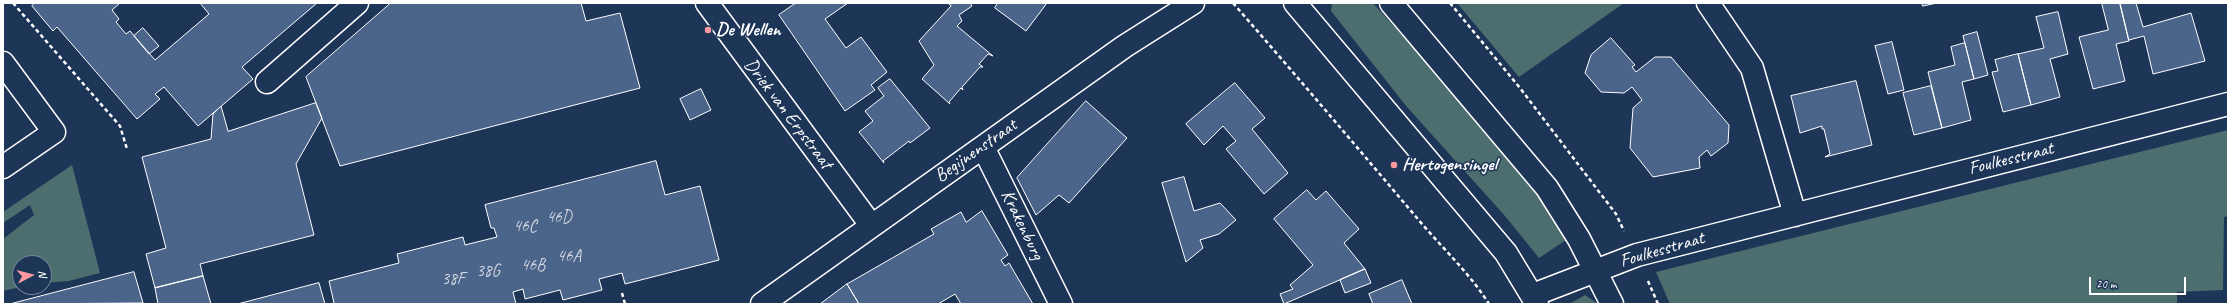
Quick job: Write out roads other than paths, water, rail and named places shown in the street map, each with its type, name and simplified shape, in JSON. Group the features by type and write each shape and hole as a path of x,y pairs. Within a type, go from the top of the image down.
{"street":[{"path":"267,82 358,3"},
{"name":"Driek van Erpstraat","path":"707,3 871,225"},
{"name":"Begijnenstraat","path":"762,304 871,225 1125,46 1194,3"},
{"path":"1295,3 1506,253 1535,299"},
{"path":"1391,3 1547,188 1579,239 1612,304"},
{"path":"1708,3 1752,68 1795,215"},
{"path":"3,63 54,132 3,167"},
{"name":"Foulkesstraat","path":"1535,299 1594,271 1637,255 2228,104"},
{"name":"Krakenburg","path":"983,147 1061,304"}],"place":[{"name":"De Wellen","path":"708,30"},
{"name":"Hertogensingel","path":"1394,165"}]}
